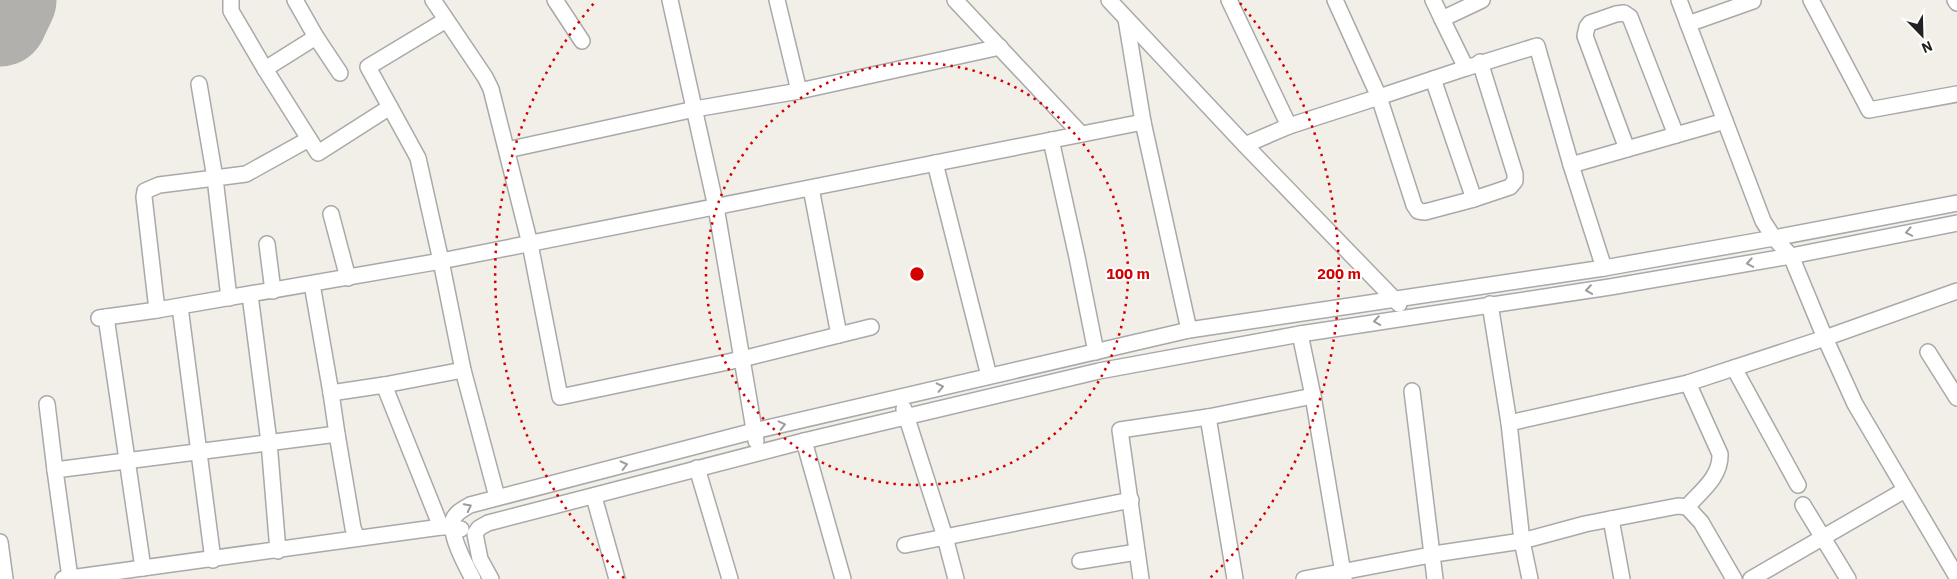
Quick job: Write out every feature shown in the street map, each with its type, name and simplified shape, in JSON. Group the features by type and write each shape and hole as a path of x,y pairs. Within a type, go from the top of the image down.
{"street":[{"path":"231,0 231,11 318,153 390,107"},
{"path":"295,0 316,37 340,73"},
{"path":"433,0 485,77 491,89 530,244 560,397 742,359 871,327"},
{"path":"554,0 582,41"},
{"path":"670,0 716,207 758,453"},
{"path":"777,0 799,91"},
{"path":"955,0 1080,134"},
{"path":"1109,0 1245,145 1410,316"},
{"path":"1229,0 1289,126"},
{"path":"1335,0 1379,97 1414,205 1418,211 1425,212 1474,199 1510,187 1515,181 1515,174 1480,62"},
{"path":"1433,0 1466,68"},
{"path":"1442,19 1482,0"},
{"path":"1679,0 1763,221 1774,238 1792,256 1825,338 1855,404 1957,577"},
{"path":"1811,0 1869,110 1957,94"},
{"path":"1688,24 1753,1"},
{"path":"1627,149 1585,36 1590,22 1616,14 1624,13 1630,17 1676,135"},
{"path":"1126,19 1143,122 1189,330"},
{"path":"446,20 368,67 418,158 463,370 497,497"},
{"path":"265,69 316,37"},
{"path":"1245,145 1289,126 1480,62 1537,46 1571,165 1604,268"},
{"path":"507,150 695,109 799,91 1000,47"},
{"path":"1433,79 1474,199"},
{"path":"199,84 215,178 229,298"},
{"path":"1571,165 1725,121"},
{"path":"143,568 103,317 180,307 441,261 1143,122"},
{"path":"157,310 144,197 145,191 159,185 246,174 309,139"},
{"path":"1051,140 1096,352"},
{"path":"935,164 990,376"},
{"path":"811,188 839,335"},
{"path":"447,527 457,513 470,505 497,497 754,431 1189,330 1393,298 1604,268 1957,203"},
{"path":"331,214 348,278"},
{"path":"474,534 479,528 488,523 594,497 697,468 906,416 1099,371 1300,334 1610,287 1792,256 1957,223"},
{"path":"268,244 272,291"},
{"path":"312,284 353,528 357,538"},
{"path":"1509,423 1688,383 1825,338 1957,291"},
{"path":"250,295 270,442 278,550"},
{"path":"1490,304 1509,423 1522,541 1530,579"},
{"path":"180,307 212,560"},
{"path":"1300,334 1313,396 1343,576"},
{"path":"1928,352 1957,398"},
{"path":"1734,368 1798,485"},
{"path":"331,393 463,370"},
{"path":"1687,507 1713,479 1720,463 1720,454 1688,383"},
{"path":"384,385 447,527 473,579"},
{"path":"1412,391 1435,579"},
{"path":"1141,579 1120,430 1208,417 1313,396"},
{"path":"900,397 945,537 956,579"},
{"path":"47,404 67,578 447,527 474,534"},
{"path":"1208,417 1235,579"},
{"path":"55,470 337,434"},
{"path":"804,441 843,579"},
{"path":"697,468 730,579"},
{"path":"1751,579 1905,490"},
{"path":"594,497 617,579"},
{"path":"905,545 1131,500"},
{"path":"1803,505 1848,579"},
{"path":"1304,579 1343,576 1431,556 1522,541 1611,519 1678,506 1687,507 1701,522 1734,579"},
{"path":"1611,519 1622,579"},
{"path":"474,534 480,559 491,579"},
{"path":"0,542 5,579"},
{"path":"1080,561 1137,552"}],"runway":[{"path":"0,19 9,0"}]}
